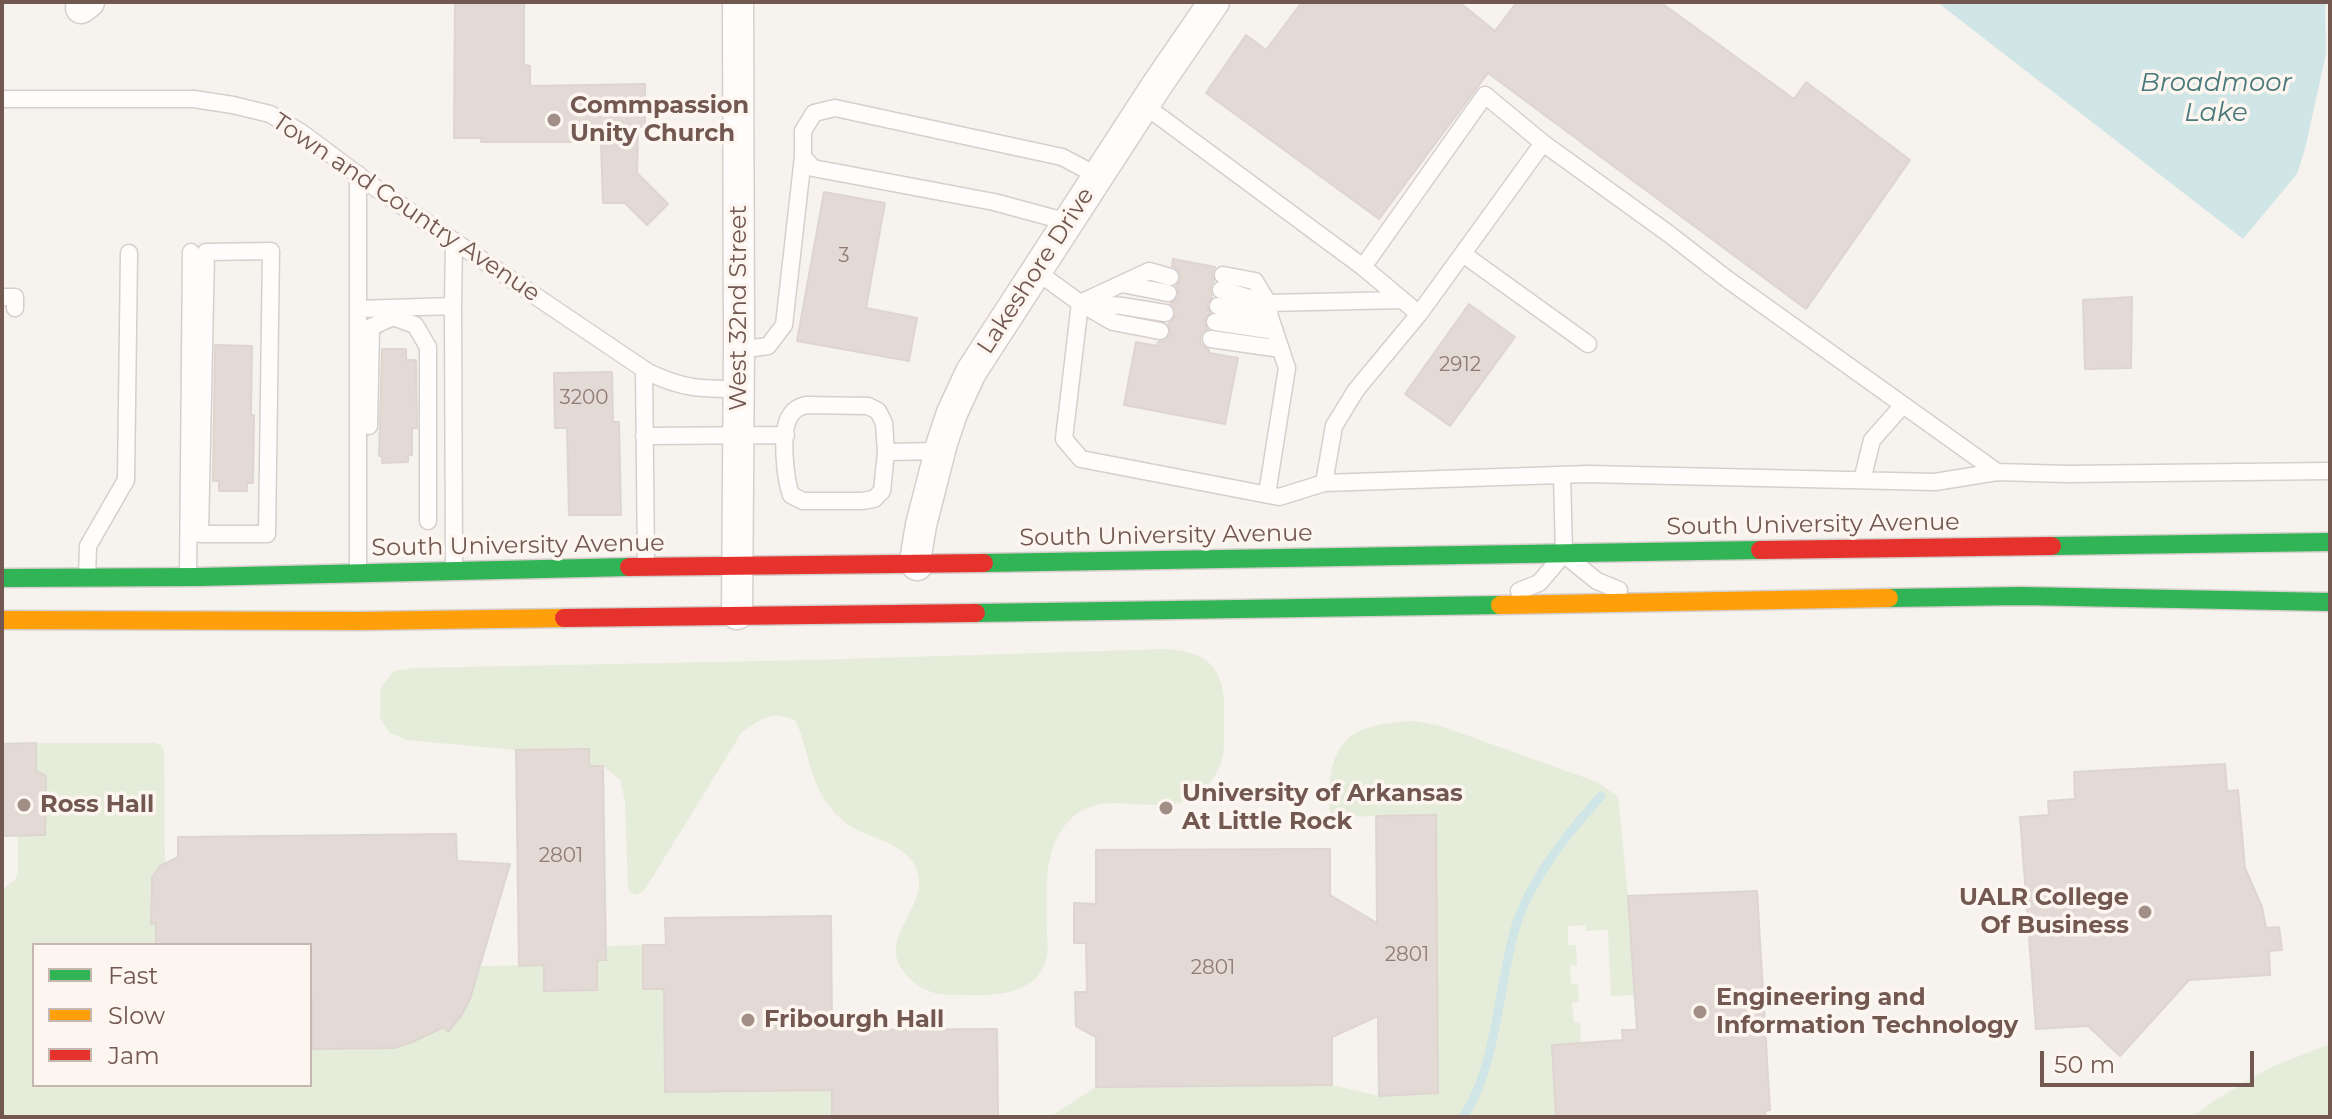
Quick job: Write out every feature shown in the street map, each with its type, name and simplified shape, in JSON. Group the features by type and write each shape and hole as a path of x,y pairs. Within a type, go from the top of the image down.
{"main road":[{"name":"South University Avenue","path":"2,578 2330,542"},
{"path":"2,620 359,621 2021,596 2330,602"}],"street":[{"name":"West 32nd Street","path":"737,614 738,2"},
{"name":"Lakeshore Drive","path":"917,565 921,525 940,451 952,413 971,372 1214,2"}],"lane":[{"path":"1363,267 1485,95 1543,143 1727,279 1997,472"},
{"name":"Town and Country Avenue","path":"2,99 194,99 270,114 644,369 674,384 697,389 739,389"},
{"path":"1144,105 1363,267 1419,314"},
{"path":"739,350 768,346 784,325 803,157 803,131 814,113 835,108 1062,157 1098,176"},
{"path":"1324,483 1334,426 1356,390 1419,314 1543,143"},
{"path":"803,157 813,168 994,202 1068,222"},
{"path":"358,174 358,573"},
{"path":"454,241 454,570"},
{"path":"271,251 267,534 200,534 206,252 271,251"},
{"path":"187,577 191,252"},
{"path":"87,578 88,546 126,480 129,253"},
{"path":"1463,254 1588,344"},
{"path":"1036,271 1113,322 1160,331"},
{"path":"1080,303 1149,271 1170,278 1122,284"},
{"path":"1218,307 1271,317 1402,300"},
{"path":"1080,303 1165,313"},
{"path":"1080,303 1064,439 1081,459 1279,497 1324,483 1562,475 1935,482 1997,472 2330,471"},
{"path":"358,309 453,306"},
{"path":"1218,307 1271,317"},
{"path":"1218,307 1281,349"},
{"path":"359,513 368,467 371,327 393,317 415,325 428,347 428,521"},
{"path":"1267,494 1287,368 1271,317"},
{"path":"644,369 646,568"},
{"path":"806,405 868,406 878,411 884,423 886,452 882,491 874,499 803,501 791,495 785,479 787,419 796,409 806,405"},
{"path":"1862,480 1872,440 1903,405"},
{"path":"644,436 786,435"},
{"path":"886,452 940,451"},
{"path":"428,459 453,502"},
{"path":"1480,604 1539,583 1564,554 1562,475"},
{"path":"1564,554 1597,581 1649,601"}],"green space":[{"path":"1167,649 1206,660 1220,680 1224,702 1224,740 1219,768 1209,784 1194,797 1160,805 1123,803 1089,807 1063,827 1048,869 1046,960 1034,980 1024,987 1001,994 938,994 907,976 896,955 897,941 919,889 918,875 912,861 896,847 848,825 830,807 816,784 796,721 780,716 768,717 742,732 644,891 635,895 628,888 625,801 620,780 603,766 589,766 516,750 407,740 390,733 380,719 381,687 394,671 413,668"},
{"path":"1415,721 1441,726 1597,782 1618,797 1635,995 1611,996 1608,930 1586,931 1586,925 1568,926 1568,945 1576,945 1577,965 1570,966 1571,984 1578,984 1579,1002 1572,1003 1574,1022 1580,1022 1581,1043 1556,1117 1050,1117 1096,1087 1332,1085 1379,1096 1438,1093 1436,815 1331,817 1329,792 1332,766 1343,743 1352,735 1370,727"},
{"path":"36,743 161,745 164,751 165,864 154,875 150,890 151,923 156,923 156,943 32,943 32,1087 312,1087 312,1049 394,1048 428,1035 442,1025 448,1032 468,1001 481,966 544,965 545,991 597,990 597,960 605,959 605,946 643,945 643,989 664,989 832,1090 832,1117 2,1117 2,890 15,880 18,872 18,836 36,771"},
{"path":"2330,1044 2330,1117 2192,1117 2269,1068"}],"water":[{"name":"Broadmoor Lake","path":"1937,2 2328,2 2325,6 2326,54 2297,174 2243,239"}],"building":[{"name":"Commpassion Unity Church","path":"455,2 524,2 524,65 530,66 530,86 645,84 645,127 638,127 637,173 668,204 647,225 625,203 603,203 601,142 481,142 482,138 454,138"},
{"path":"1302,2 1459,2 1495,31 1517,2 1660,2 1794,99 1806,82 1910,160 1806,309 1488,73 1379,219 1206,93 1246,35 1266,50"},
{"path":"824,192 885,203 866,308 917,318 909,361 797,341"},
{"path":"1173,259 1215,267 1210,288 1212,297 1207,304 1210,313 1204,321 1207,329 1200,338 1209,353 1238,358 1225,424 1124,405 1136,342 1157,346 1171,334 1168,324 1176,314 1170,304 1179,296 1176,286 1181,279 1178,270 1172,266"},
{"path":"2132,297 2131,368 2085,369 2083,300"},
{"path":"1469,304 1515,337 1450,426 1405,394"},
{"path":"215,345 252,346 253,483 247,483 247,491 219,491 219,481 213,481"},
{"path":"382,349 406,349 406,360 416,360 417,428 412,428 412,455 408,455 408,462 382,463 382,456 379,456"},
{"path":"612,372 613,422 619,422 621,515 569,515 567,428 555,428 554,373"},
{"name":"Ross Hall","path":"36,743 36,771 46,776 45,835 2,836 2,744"},
{"path":"589,749 589,766 603,766 606,960 597,960 597,990 544,991 544,965 519,966 516,750"},
{"name":"UALR College Of Business","path":"2225,764 2227,791 2238,790 2245,868 2262,907 2266,928 2279,927 2282,950 2269,951 2270,975 2189,980 2120,1056 2088,1026 2036,1029 2020,817 2049,815 2048,801 2075,799 2074,772"},
{"path":"1436,815 1438,1093 1379,1096 1378,1016 1332,1037 1332,1085 1096,1087 1096,1037 1076,1026 1075,992 1087,992 1086,943 1074,943 1074,903 1096,904 1096,850 1330,849 1330,895 1377,923 1376,816"},
{"path":"456,834 457,861 510,864 470,999 461,1016 448,1032 444,1027 394,1048 313,1049 312,943 156,943 156,923 151,924 152,878 160,866 178,857 178,837"},
{"name":"Engineering and Information Technology","path":"1757,891 1770,1110 1765,1111 1765,1117 1556,1117 1552,1045 1623,1040 1622,1030 1637,1030 1628,896"},
{"name":"Fribourgh Hall","path":"831,916 832,1030 997,1029 998,1117 832,1117 832,1090 665,1092 664,989 643,989 643,945 666,945 665,918"}],"waterway":[{"path":"1463,1117 1474,1097 1490,1051 1509,952 1522,910 1551,858 1601,796"}],"traffic: fast":[{"path":"2052,546 2330,542"},
{"path":"984,563 1760,550"},
{"path":"2,578 199,577 629,567"},
{"path":"1889,598 2021,596 2330,602"},
{"path":"976,613 1500,605"}],"traffic: slow":[{"path":"1500,605 1889,598"},
{"path":"2,620 564,618"}],"traffic: jam":[{"path":"1760,550 2052,546"},
{"path":"629,567 984,563"},
{"path":"564,618 976,613"}],"place":[{"name":"Commpassion Unity Church","path":"554,120"},
{"name":"Ross Hall","path":"24,805"},
{"name":"University of Arkansas At Little Rock","path":"1166,808"},
{"name":"UALR College Of Business","path":"2145,912"},
{"name":"Engineering and Information Technology","path":"1700,1012"},
{"name":"Fribourgh Hall","path":"748,1020"}]}
